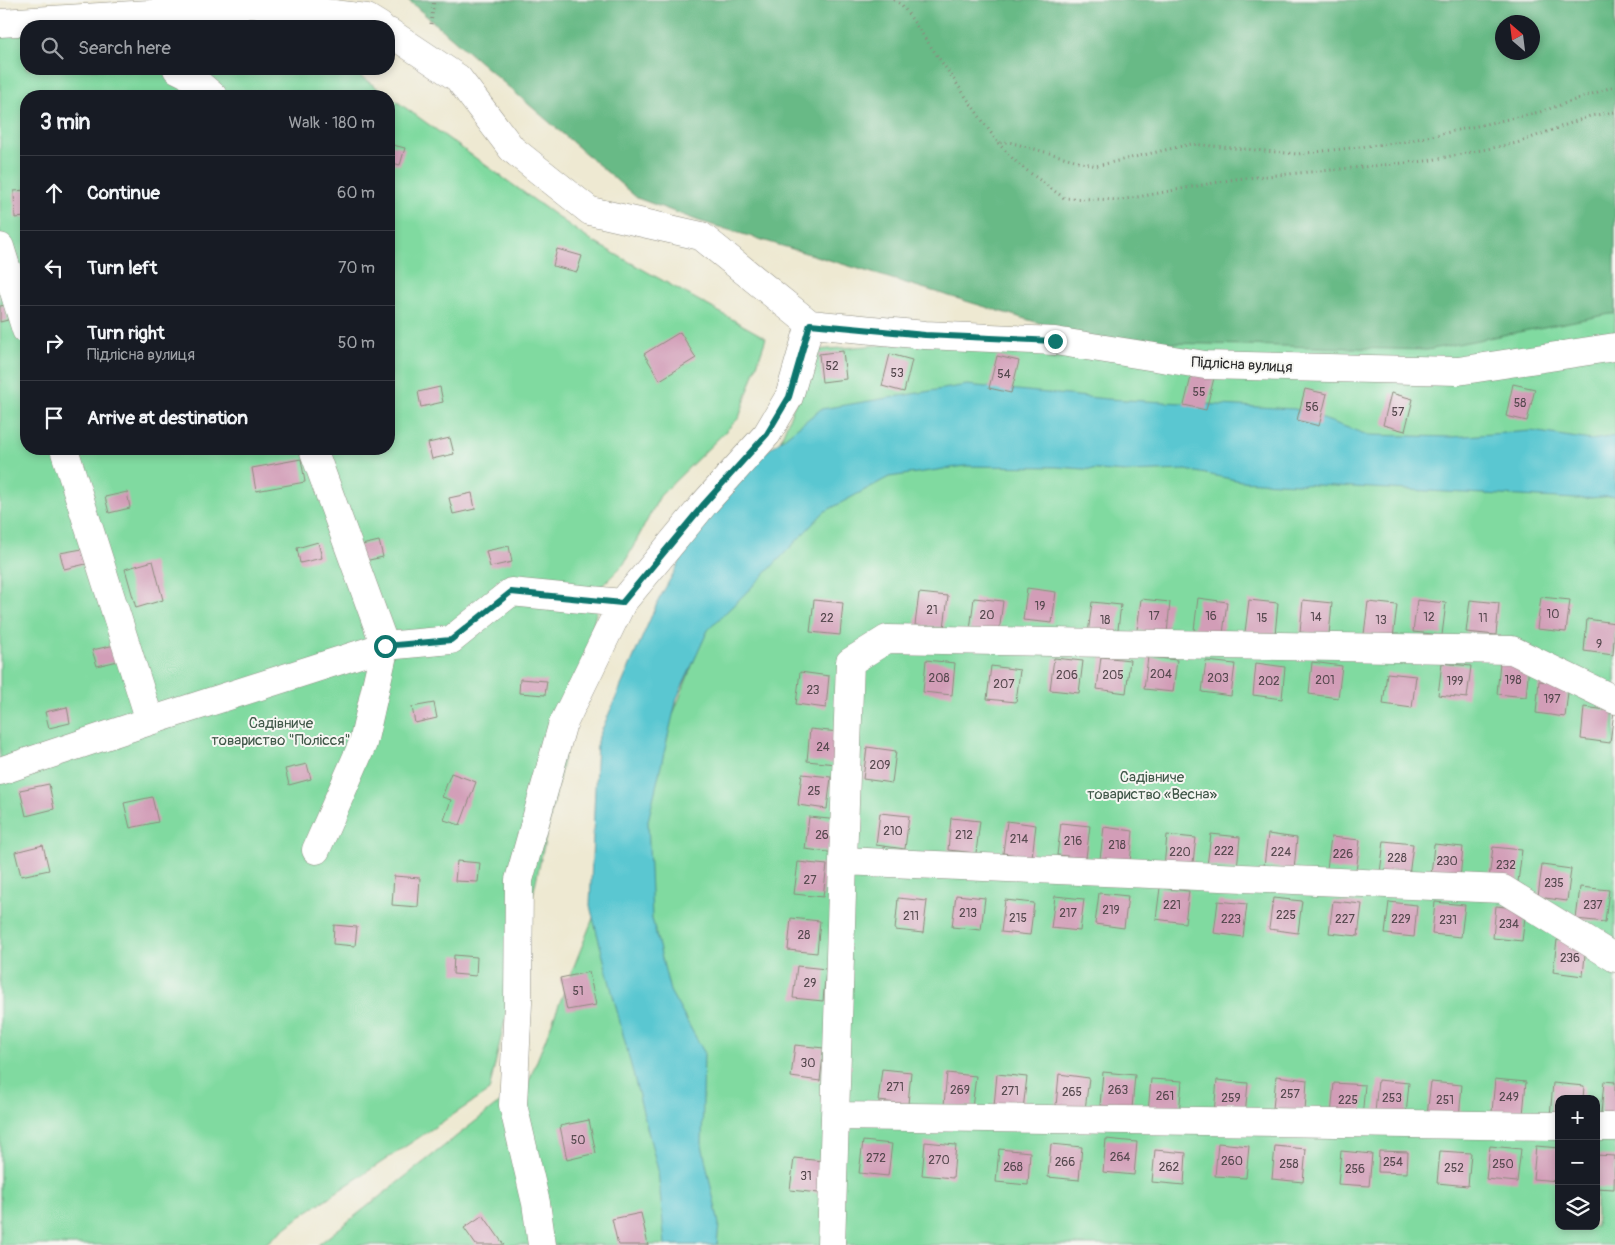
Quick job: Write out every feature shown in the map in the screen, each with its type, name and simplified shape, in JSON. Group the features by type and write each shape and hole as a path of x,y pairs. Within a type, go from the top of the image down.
{"street":[{"path":"146,20 251,4 367,18 370,20"},
{"path":"0,23 20,23"},
{"path":"395,36 458,78 512,149 590,211 701,236 810,324 789,397 767,434 704,504 622,603 562,726 519,880 518,1003 513,1105 536,1203 542,1245"},
{"path":"188,75 206,90"},
{"path":"0,247 20,311"},
{"name":"Підлісна вулиця","path":"810,324 925,335 1055,341 1205,365 1458,371 1615,347"},
{"path":"66,455 150,721"},
{"path":"316,455 385,646 363,742 316,850"},
{"path":"0,772 150,721 385,646 451,640 511,592 622,603"},
{"path":"831,1245 850,662 887,639 1512,650 1615,700"},
{"path":"843,861 1503,889 1615,958"},
{"path":"835,1116 1555,1126"},
{"path":"1600,1127 1615,1127"}],"path":[{"path":"894,0 902,5 998,143 1018,164 1064,198 1120,200 1235,179 1426,161 1517,143 1590,116 1615,112"},
{"path":"998,143 1009,142 1096,166 1191,144 1297,154 1404,142 1540,112 1615,86"}],"green space":[{"path":"408,0 1615,0 1615,313 1427,350 1099,341 699,221 637,198"},
{"name":"Садівниче товариство \"Полісся\"","path":"20,34 20,75 359,75 380,90 20,90 20,455 395,455 395,100 590,240 766,338 739,418 660,496 624,564 602,586 489,1091 302,1215 264,1245 0,1245 0,37"},
{"name":"Садівниче товариство «Весна»","path":"1615,289 1615,1245 318,1245 495,1106 527,1086 816,350"}],"water":[{"path":"967,385 1107,399 1295,409 1368,435 1452,437 1531,431 1591,440 1615,436 1615,496 1577,499 1241,481 1186,470 1126,472 1057,467 965,466 889,477 824,512 708,630 677,698 648,821 652,918 670,991 704,1052 702,1145 719,1224 717,1245 665,1245 658,1170 590,906 597,741 658,601 722,486 821,409"}],"building":[{"path":"395,146 405,148 400,165 395,164"},
{"path":"20,190 20,218 15,218 14,191"},
{"path":"557,249 582,256 577,272 553,266"},
{"path":"5,305 8,320 0,322 0,306"},
{"path":"680,332 696,358 660,380 644,354"},
{"path":"843,351 846,379 822,382 819,354"},
{"path":"890,354 912,360 904,392 882,386"},
{"path":"997,356 1019,361 1011,393 989,388"},
{"path":"1192,373 1214,378 1206,410 1184,405"},
{"path":"1513,384 1535,389 1527,421 1506,416"},
{"path":"440,387 443,402 421,407 418,392"},
{"path":"1305,389 1327,394 1319,426 1297,420"},
{"path":"1391,393 1413,399 1405,431 1383,425"},
{"path":"450,438 454,454 432,459 428,443"},
{"path":"301,459 305,482 256,491 252,468"},
{"path":"127,492 130,508 109,513 105,497"},
{"path":"472,493 475,509 453,514 449,498"},
{"path":"379,541 383,557 360,562 357,546"},
{"path":"318,542 322,558 300,563 297,548"},
{"path":"509,546 512,562 490,567 486,551"},
{"path":"82,549 86,564 64,569 60,553"},
{"path":"153,561 163,600 136,608 125,569"},
{"path":"1027,588 1056,592 1052,623 1023,620"},
{"path":"919,593 948,596 944,628 915,625"},
{"path":"1541,597 1570,600 1566,632 1537,629"},
{"path":"974,598 1003,601 999,633 970,630"},
{"path":"1198,598 1227,602 1223,634 1194,630"},
{"path":"1141,599 1170,602 1167,634 1137,630"},
{"path":"814,600 843,603 840,635 810,632"},
{"path":"1249,600 1278,603 1275,635 1245,632"},
{"path":"1303,600 1332,603 1329,635 1300,632"},
{"path":"1417,600 1446,603 1442,635 1413,632"},
{"path":"1470,600 1499,603 1496,635 1466,632"},
{"path":"1092,602 1121,605 1117,637 1088,634"},
{"path":"1368,602 1397,605 1393,638 1364,634"},
{"path":"1587,619 1615,623 1613,655 1584,651"},
{"path":"115,645 118,661 97,666 92,650"},
{"path":"1101,657 1130,660 1126,693 1097,689"},
{"path":"1148,657 1177,660 1173,692 1144,689"},
{"path":"1054,658 1083,661 1079,693 1050,690"},
{"path":"926,660 955,663 952,695 923,692"},
{"path":"1206,661 1235,664 1231,696 1202,692"},
{"path":"1312,662 1342,666 1338,698 1309,694"},
{"path":"1500,662 1529,665 1526,697 1497,694"},
{"path":"1256,663 1285,667 1282,699 1253,695"},
{"path":"1442,663 1471,666 1467,698 1438,695"},
{"path":"991,666 1020,670 1016,702 987,699"},
{"path":"800,672 829,676 826,708 796,704"},
{"path":"1387,673 1416,676 1412,708 1383,704"},
{"path":"520,679 547,681 545,695 519,693"},
{"path":"1539,681 1569,684 1565,717 1536,713"},
{"path":"434,703 437,718 415,723 412,707"},
{"path":"67,707 70,723 49,728 45,712"},
{"path":"1584,707 1614,711 1610,743 1581,739"},
{"path":"810,729 839,732 836,764 807,761"},
{"path":"867,747 896,751 892,783 863,779"},
{"path":"307,764 311,779 289,785 285,769"},
{"path":"451,773 476,782 460,825 444,820 451,800 442,797"},
{"path":"802,774 831,777 827,809 798,805"},
{"path":"49,784 54,809 26,816 20,790"},
{"path":"152,797 158,822 130,828 124,803"},
{"path":"880,813 909,816 905,849 876,845"},
{"path":"809,817 839,820 835,853 805,849"},
{"path":"951,818 980,821 976,853 948,850"},
{"path":"1007,821 1036,825 1032,857 1003,853"},
{"path":"1061,823 1090,826 1086,858 1057,855"},
{"path":"1104,827 1133,831 1130,863 1100,859"},
{"path":"1211,834 1240,837 1237,869 1207,866"},
{"path":"1268,834 1297,838 1294,870 1264,866"},
{"path":"1167,835 1196,838 1192,870 1164,867"},
{"path":"1331,837 1360,840 1356,872 1327,869"},
{"path":"1384,841 1413,844 1409,876 1380,873"},
{"path":"1434,844 1463,847 1460,879 1431,876"},
{"path":"43,845 49,870 21,876 15,852"},
{"path":"1493,847 1522,850 1518,882 1489,879"},
{"path":"457,861 480,863 478,882 455,881"},
{"path":"798,862 827,865 823,897 794,894"},
{"path":"1542,865 1571,869 1567,901 1538,897"},
{"path":"394,876 420,878 418,907 392,905"},
{"path":"1580,887 1609,890 1605,922 1576,919"},
{"path":"1160,888 1189,891 1185,923 1156,919"},
{"path":"1099,893 1128,896 1124,928 1095,924"},
{"path":"956,895 985,898 981,930 952,927"},
{"path":"1055,896 1084,899 1080,931 1051,928"},
{"path":"898,898 927,901 923,933 895,930"},
{"path":"1273,898 1302,901 1298,933 1269,929"},
{"path":"1005,900 1034,903 1030,935 1001,932"},
{"path":"1218,901 1247,904 1243,937 1214,933"},
{"path":"1333,901 1362,904 1358,936 1329,933"},
{"path":"1389,902 1417,905 1414,937 1385,934"},
{"path":"1435,902 1465,905 1461,937 1432,934"},
{"path":"1496,906 1526,909 1522,941 1493,938"},
{"path":"791,918 820,921 817,953 788,950"},
{"path":"334,925 357,927 355,946 333,944"},
{"path":"1557,940 1586,944 1583,976 1553,972"},
{"path":"454,955 477,957 476,976 453,974"},
{"path":"797,966 826,969 823,1001 793,998"},
{"path":"589,972 596,1005 567,1010 560,978"},
{"path":"795,1045 824,1048 820,1081 791,1077"},
{"path":"882,1069 911,1072 908,1104 878,1101"},
{"path":"1103,1072 1135,1075 1132,1108 1100,1105"},
{"path":"947,1073 976,1076 972,1108 944,1105"},
{"path":"997,1074 1027,1077 1023,1109 994,1106"},
{"path":"1059,1074 1089,1078 1085,1110 1056,1106"},
{"path":"1276,1076 1307,1080 1305,1112 1273,1109"},
{"path":"1151,1079 1182,1081 1179,1114 1148,1112"},
{"path":"1495,1079 1526,1082 1523,1115 1492,1112"},
{"path":"1217,1080 1248,1083 1245,1116 1214,1113"},
{"path":"1378,1080 1409,1083 1406,1115 1375,1113"},
{"path":"1604,1081 1615,1082 1615,1115 1601,1114"},
{"path":"1431,1082 1462,1085 1459,1118 1427,1115"},
{"path":"1334,1083 1365,1085 1362,1118 1331,1115"},
{"path":"1553,1083 1584,1086 1583,1095 1555,1095 1555,1117 1550,1116"},
{"path":"589,1120 596,1153 567,1160 560,1126"},
{"path":"1106,1139 1137,1142 1134,1175 1103,1172"},
{"path":"863,1141 892,1144 888,1176 859,1173"},
{"path":"925,1142 956,1145 953,1178 922,1175"},
{"path":"1218,1143 1249,1146 1246,1178 1215,1176"},
{"path":"1051,1144 1082,1147 1079,1180 1048,1177"},
{"path":"1275,1146 1306,1149 1303,1182 1272,1179"},
{"path":"1490,1146 1521,1149 1517,1182 1486,1179"},
{"path":"1536,1146 1555,1148 1555,1181 1533,1179"},
{"path":"999,1149 1030,1152 1028,1185 996,1182"},
{"path":"1155,1150 1186,1153 1184,1185 1152,1182"},
{"path":"1341,1151 1372,1154 1369,1186 1338,1184"},
{"path":"1379,1151 1408,1152 1407,1173 1378,1172"},
{"path":"1440,1151 1471,1153 1468,1186 1437,1183"},
{"path":"1600,1155 1615,1156 1614,1189 1600,1188"},
{"path":"794,1158 823,1161 819,1193 790,1190"},
{"path":"641,1213 648,1245 618,1245 612,1219"},
{"path":"483,1215 504,1245 476,1245 464,1228"}],"route":[{"path":"385,646 451,640 511,592 622,603 704,504 767,434 789,397 810,324 925,335 1055,341"}]}
